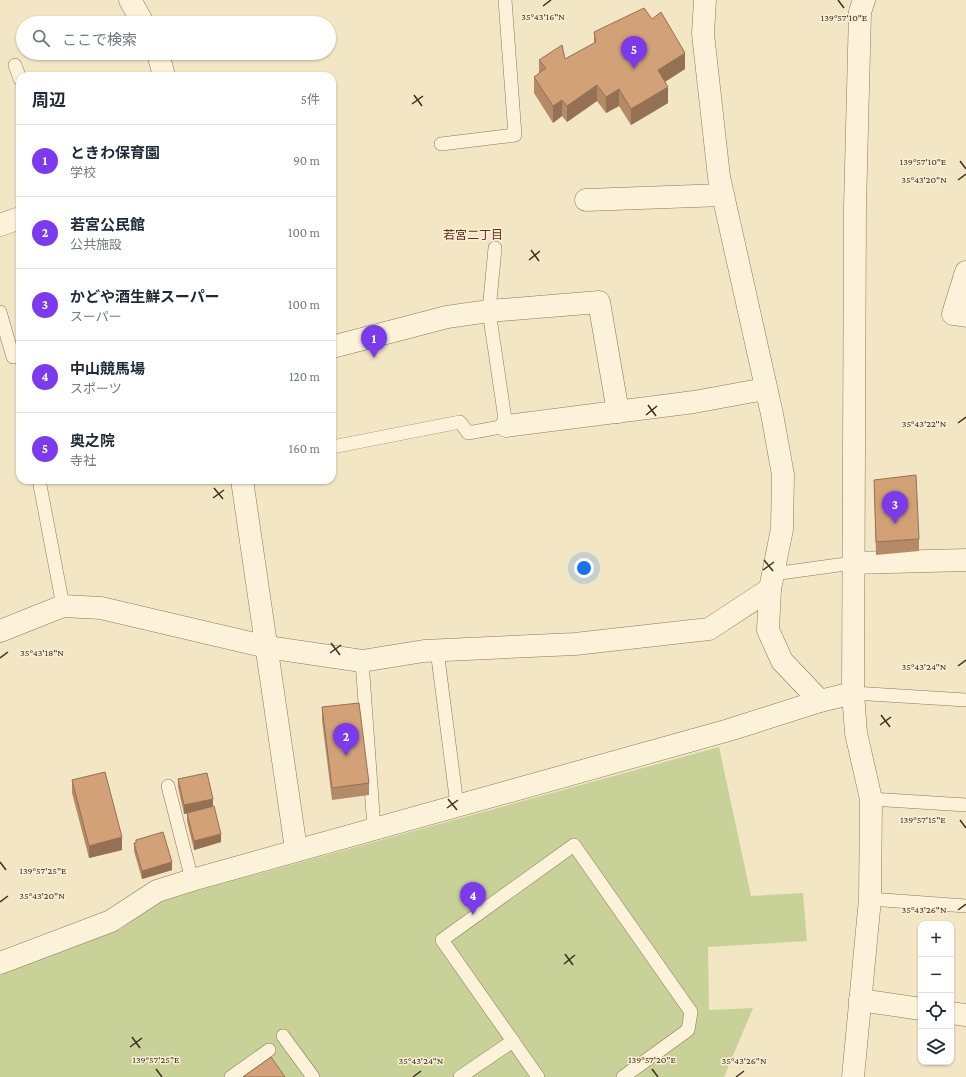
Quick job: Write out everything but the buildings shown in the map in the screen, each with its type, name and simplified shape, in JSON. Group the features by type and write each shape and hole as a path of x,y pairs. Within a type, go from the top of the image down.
{"street":[{"path":"130,0 139,16"},
{"path":"705,0 703,34 719,177 765,390 772,414 783,475 782,529 772,581 768,630 782,661 820,701"},
{"path":"853,1077 870,899 871,799 856,733 853,693 855,206 860,12 864,0"},
{"path":"160,60 163,72"},
{"path":"586,200 723,195"},
{"path":"0,225 16,219"},
{"path":"966,272 953,314 966,316"},
{"path":"336,346 447,317 489,311 599,302 618,412"},
{"path":"506,426 694,402 765,390"},
{"path":"243,484 296,849"},
{"path":"853,563 966,560"},
{"path":"0,631 63,606 102,608 266,647 362,661 437,650 575,644 709,629 772,581"},
{"path":"0,964 111,921 157,891 296,849 457,806 728,730 820,701 853,693"},
{"path":"860,1000 918,1009"},
{"path":"954,1013 966,1015"}],"lane":[{"path":"441,144 515,135 505,0"},
{"path":"15,65 18,72"},
{"path":"336,446 460,422 468,433 506,426 489,311 495,248"},
{"path":"0,312 13,357"},
{"path":"40,484 63,606"},
{"path":"772,581 853,563"},
{"path":"437,650 457,806"},
{"path":"362,661 374,828"},
{"path":"853,693 966,700"},
{"path":"168,786 192,880"},
{"path":"871,799 966,805"},
{"path":"538,1077 442,940 574,846 691,1012 688,1030 623,1077"},
{"path":"870,899 966,906"},
{"path":"283,1036 313,1077"},
{"path":"460,1077 513,1041"},
{"path":"231,1077 269,1050"}],"green space":[{"path":"719,747 751,896 803,893 807,941 708,947 709,1010 753,1008 724,1077 0,1077 0,975 121,929 159,901"}],"place":[{"name":"奥之院","path":"634,69"},
{"name":"ときわ保育園","path":"374,358"},
{"name":"かどや酒生鮮スーパー","path":"895,524"},
{"name":"若宮公民館","path":"346,756"},
{"name":"中山競馬場","path":"473,915"}],"district":[{"name":"若宮二丁目","path":"473,235"}]}
